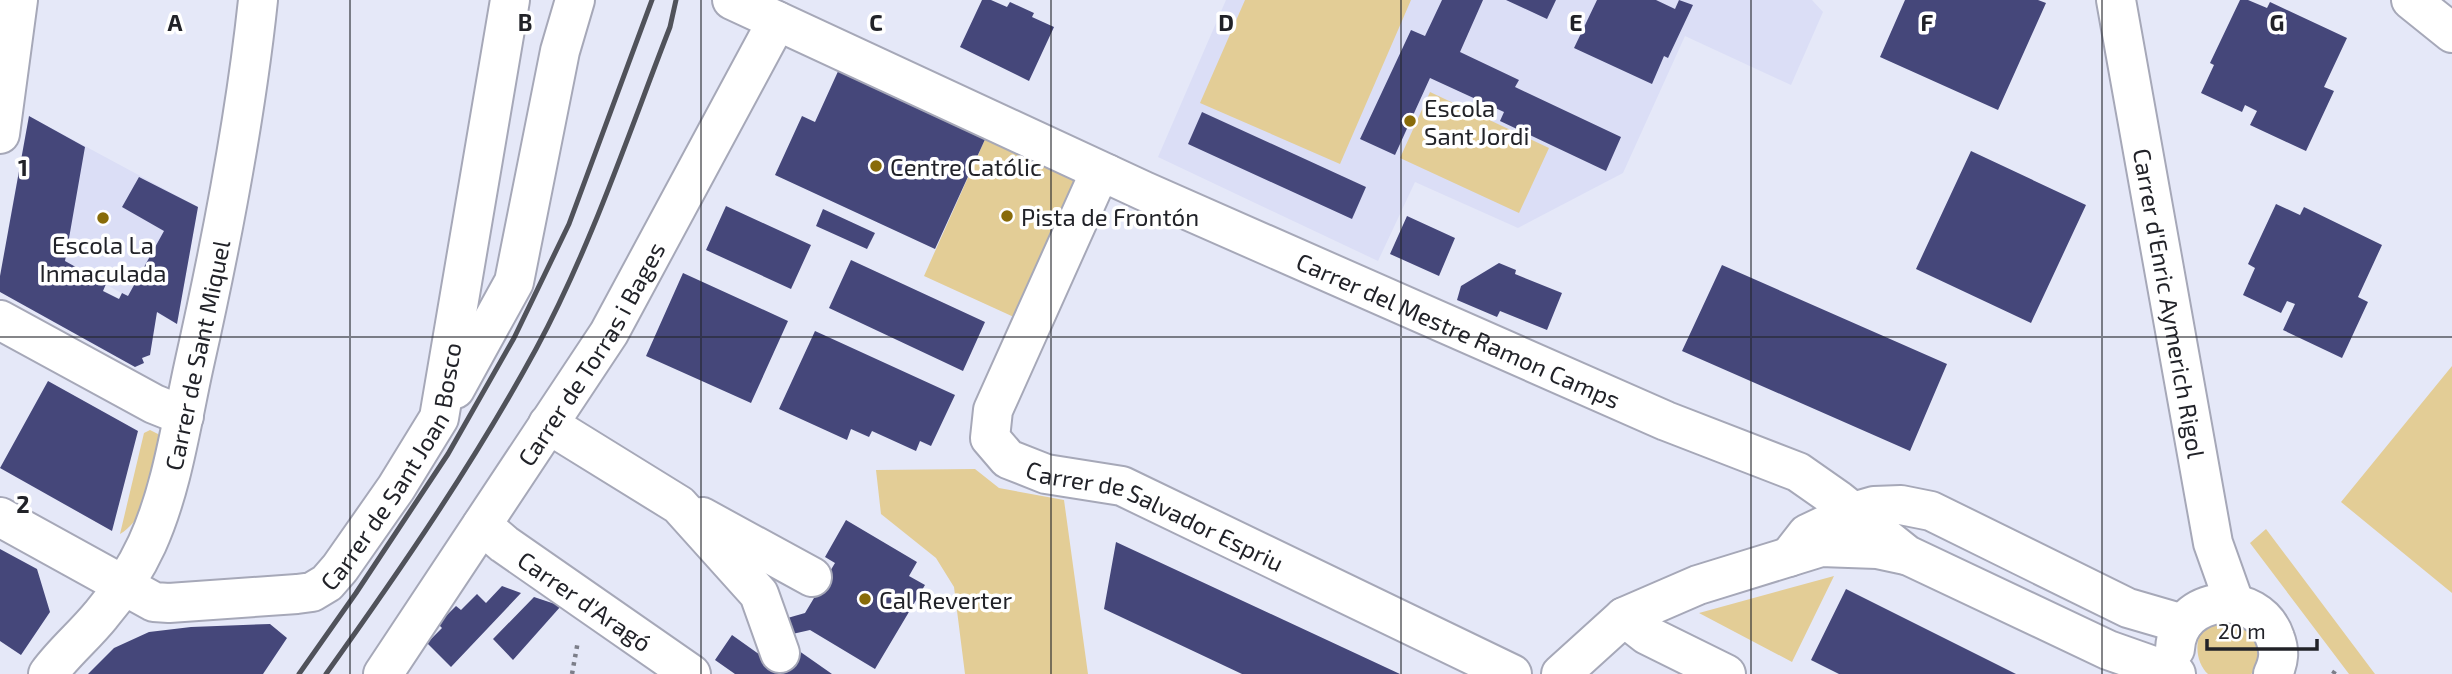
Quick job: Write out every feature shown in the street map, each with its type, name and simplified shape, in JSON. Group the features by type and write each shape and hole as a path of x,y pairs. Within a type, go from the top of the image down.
{"street":[{"path":"0,134 18,0"},
{"name":"Carrer de Sant Miquel","path":"48,674 62,654 101,615 122,585 147,545 163,497 184,416 219,253 251,69 258,0"},
{"name":"Carrer de Sant Joan Bosco","path":"0,517 144,599 169,603 312,592 327,583 358,544 439,418 510,0"},
{"path":"439,418 514,282 560,51 575,0"},
{"name":"Carrer d'Enric Aymerich Rigol","path":"2116,0 2213,543 2234,602"},
{"path":"2411,0 2452,33"},
{"name":"Carrer del Mestre Ramon Camps","path":"734,1 1107,174 1666,421 1798,472 1863,509 1908,555 2108,650 2177,674"},
{"name":"Carrer de Torras i Bages","path":"383,674 609,333 777,21"},
{"name":"Carrer de Salvador Espriu","path":"1107,174 1094,185 993,410 990,439 1009,459 1046,474 1122,486 1512,674"},
{"path":"0,320 154,404 184,416"},
{"path":"548,424 679,505 812,577"},
{"path":"1789,557 1795,523 1798,472"},
{"path":"679,505 759,594 780,653"},
{"path":"1789,557 1807,534 1863,509 1901,505 1931,512 2128,608 2183,624 2206,605 2234,602 2248,606 2271,628 2282,669"},
{"name":"Carrer d'Aragó","path":"482,525 504,544 691,674"},
{"path":"1561,674 1624,617 1699,585 1821,547 1877,549 1908,555"},
{"path":"1624,617 1647,635 1726,674"},
{"name":"Carrer del Mestre Ramon Camps","path":"2177,674 2174,659 2176,641 2183,624"}],"path":[{"path":"572,674 579,637"},
{"path":"2333,674 2337,668"}],"shaded area":[{"name":"Escola Sant Jordi","path":"1226,0 1812,0 1823,12 1791,85 1685,36 1623,173 1518,228 1415,182 1378,261 1158,157"},
{"path":"1245,0 1411,0 1340,164 1200,103"},
{"path":"1430,92 1549,148 1519,213 1400,158"},
{"name":"Escola La Inmaculada","path":"29,116 198,207 177,324 8,230"},
{"name":"Pista de Frontón","path":"987,135 1078,178 1016,318 924,276"},
{"path":"2452,366 2452,593 2341,502"},
{"path":"150,430 158,434 161,441 148,492 138,517 120,534 144,433"},
{"path":"975,469 999,488 1064,500 1088,674 965,674 954,587 936,558 881,514 876,470"},
{"path":"2266,529 2375,674 2349,674 2250,543"},
{"path":"1834,576 1792,662 1699,613"},
{"path":"2238,618 2262,646 2255,671 2251,674 2208,674 2198,655 2200,634 2210,623"}],"building":[{"path":"982,0 991,0 1007,7 1010,2 1034,13 1032,17 1054,27 1029,81 960,47"},
{"path":"1442,0 1483,0 1460,52 1519,80 1515,87 1621,137 1606,171 1500,121 1504,112 1430,78 1395,155 1360,139 1411,30 1425,36"},
{"path":"1506,0 1556,0 1547,19"},
{"path":"1597,0 1656,0 1675,9 1679,0 1693,5 1668,58 1664,56 1652,84 1574,48"},
{"path":"1905,0 2038,0 2046,3 1998,110 1880,57"},
{"path":"2240,0 2248,0 2267,8 2270,2 2347,38 2324,87 2334,91 2306,151 2250,125 2257,111 2245,105 2242,112 2201,93 2214,65 2210,63"},
{"name":"Centre Católic","path":"840,67 987,135 935,249 775,175 802,116 815,122"},
{"path":"1202,112 1366,187 1352,219 1188,144"},
{"path":"29,116 85,147 65,261 106,284 103,291 119,299 122,293 128,296 164,231 122,207 139,177 198,207 177,324 157,312 150,355 142,358 144,363 135,367 0,292 0,276"},
{"path":"1971,151 2086,205 2031,323 1916,269"},
{"path":"2276,204 2300,215 2304,207 2382,245 2358,297 2368,302 2342,358 2283,330 2295,304 2287,301 2281,313 2243,295 2255,268 2248,264"},
{"path":"726,206 811,245 791,289 706,250"},
{"path":"823,209 875,233 867,249 816,226"},
{"path":"1407,216 1455,238 1439,276 1390,254"},
{"path":"851,260 985,322 963,371 829,308"},
{"path":"1499,263 1516,270 1515,274 1562,293 1547,330 1500,311 1497,317 1457,300 1461,286"},
{"path":"1722,265 1947,364 1910,451 1682,351"},
{"path":"683,273 788,321 751,403 646,356"},
{"path":"815,331 955,395 931,446 920,441 916,451 872,431 869,437 851,429 847,440 779,409"},
{"path":"48,381 138,431 112,531 0,468"},
{"name":"Cal Reverter","path":"846,520 917,562 909,576 925,585 875,669 810,630 788,635 784,619 805,613 835,563 825,557"},
{"path":"1116,542 1400,674 1242,674 1104,609"},
{"path":"0,549 37,569 50,612 21,655 0,641"},
{"path":"502,586 521,593 451,667 427,643 442,628 438,624 456,606 461,610 477,594 486,603"},
{"path":"1846,589 2016,674 1839,674 1811,660"},
{"path":"534,597 561,606 513,660 493,639"},
{"path":"270,624 287,638 263,674 88,674 114,648 149,632 191,627"},
{"path":"732,635 777,667 792,646 832,674 735,674 715,660"}],"railway":[{"path":"299,674 448,454 514,338 569,224 652,0"},
{"path":"326,674 436,515 488,433 536,349 574,271 608,190 670,27 676,0"}],"place":[{"name":"Escola Sant Jordi","path":"1410,121"},
{"name":"Centre Católic","path":"876,166"},
{"name":"Pista de Frontón","path":"1007,216"},
{"name":"Escola La Inmaculada","path":"103,218"},
{"name":"Cal Reverter","path":"865,599"}]}
